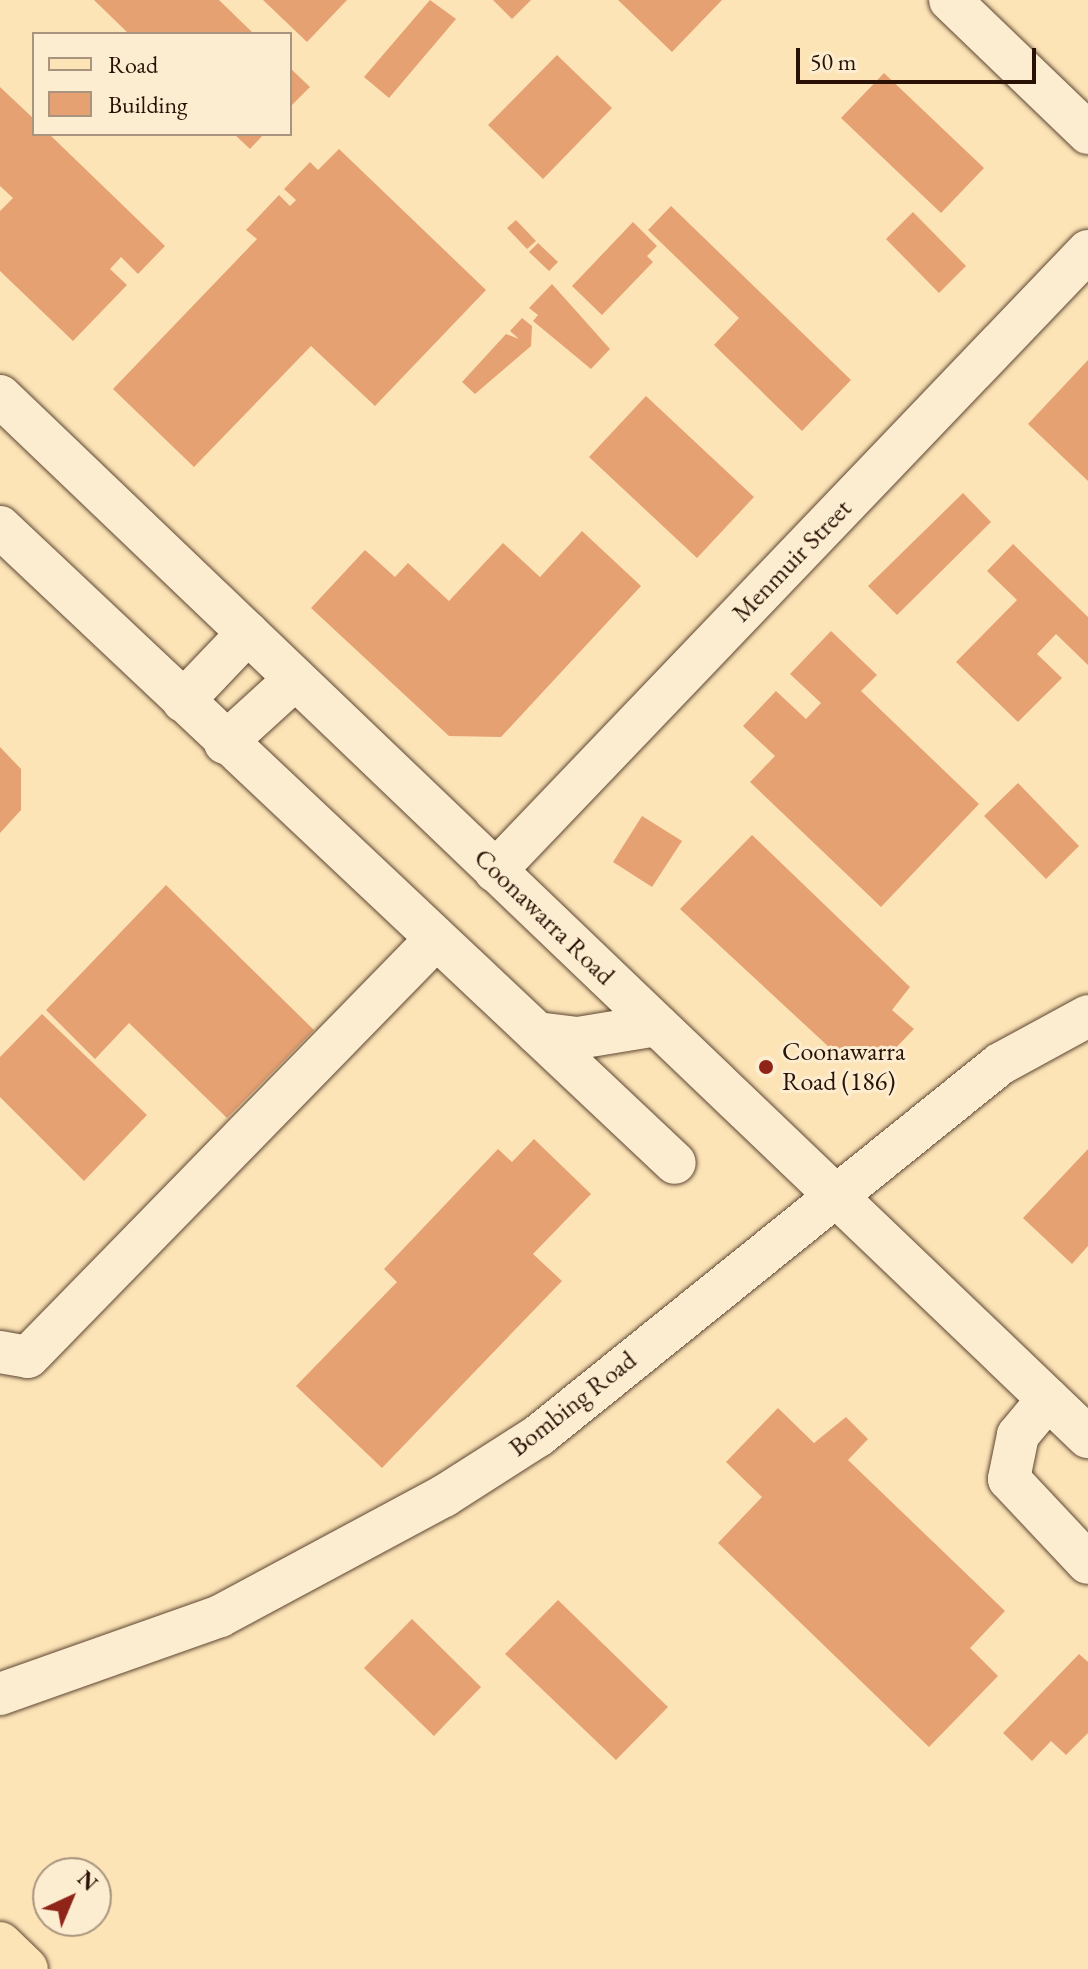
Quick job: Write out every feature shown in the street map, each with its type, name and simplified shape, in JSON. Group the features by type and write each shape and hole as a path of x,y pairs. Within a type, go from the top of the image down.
{"main road":[{"path":"0,1944 26,1969"}],"street":[{"path":"950,0 1088,133"},
{"name":"Menmuir Street","path":"495,871 1088,251"},
{"name":"Coonawarra Road","path":"0,396 1088,1437"},
{"path":"0,527 434,941 675,1163"},
{"path":"183,701 248,633"},
{"path":"225,743 295,679"},
{"path":"0,1352 28,1357 434,941"},
{"name":"Bombing Road","path":"0,1694 220,1616 444,1496 538,1436 834,1192 1000,1064 1088,1016"},
{"path":"537,1033 578,1038 657,1025"},
{"path":"1048,1399 1018,1435 1009,1479 1088,1563"}],"building":[{"path":"94,0 219,0 252,32 127,32"},
{"path":"263,0 347,0 307,42"},
{"path":"430,0 456,19 389,98 364,77"},
{"path":"493,0 531,0 512,19"},
{"path":"618,0 722,0 672,52"},
{"path":"557,55 612,108 543,179 488,125"},
{"path":"292,70 310,87 292,105"},
{"path":"884,73 984,168 941,213 841,118"},
{"path":"0,87 32,117 32,136 51,136 165,246 138,274 121,257 110,269 127,285 73,341 0,271 0,211 13,198 0,186"},
{"path":"236,136 262,136 250,149"},
{"path":"339,149 486,290 375,406 311,346 194,467 113,389 257,239 246,230 279,195 290,206 296,200 284,189 310,162 318,170"},
{"path":"671,206 851,380 802,431 714,345 739,318 648,230"},
{"path":"913,212 966,266 939,293 886,239"},
{"path":"516,220 536,241 527,249 507,228"},
{"path":"633,222 657,246 647,256 653,262 602,315 572,286"},
{"path":"538,243 558,262 549,271 529,252"},
{"path":"552,284 610,349 591,369 533,321 538,315 529,308"},
{"path":"522,318 532,326 531,346 475,394 462,382 506,334 519,339 510,331"},
{"path":"1088,360 1088,481 1028,424"},
{"path":"646,396 754,497 697,558 589,457"},
{"path":"963,493 991,522 897,615 868,586"},
{"path":"582,531 641,586 501,737 449,736 311,608 365,550 395,577 408,563 449,601 503,543 540,577"},
{"path":"1013,544 1088,617 1088,665 1056,634 1037,654 1062,678 1018,722 956,662 1017,600 987,571"},
{"path":"831,631 877,675 861,691 979,804 881,907 750,782 775,756 743,726 776,691 806,719 821,703 790,674"},
{"path":"0,747 21,769 21,810 0,833"},
{"path":"1018,783 1079,846 1046,879 984,816"},
{"path":"642,816 682,841 652,887 613,862"},
{"path":"752,835 910,987 892,1010 914,1029 883,1061 844,1061 680,909"},
{"path":"166,885 314,1030 227,1118 129,1023 95,1059 46,1010"},
{"path":"42,1014 147,1115 84,1181 0,1097 0,1057"},
{"path":"534,1139 591,1194 533,1254 562,1281 382,1468 296,1386 397,1282 384,1269 498,1149 512,1162"},
{"path":"1088,1149 1088,1246 1072,1264 1023,1218"},
{"path":"778,1408 814,1443 846,1417 868,1439 848,1460 1005,1611 970,1648 998,1676 929,1747 718,1543 762,1497 726,1462"},
{"path":"558,1600 668,1707 616,1760 505,1654"},
{"path":"412,1619 481,1687 434,1736 364,1668"},
{"path":"1079,1654 1088,1662 1088,1733 1066,1755 1051,1741 1032,1761 1003,1733"}],"place":[{"name":"Coonawarra Road (186)","path":"766,1067"}]}
